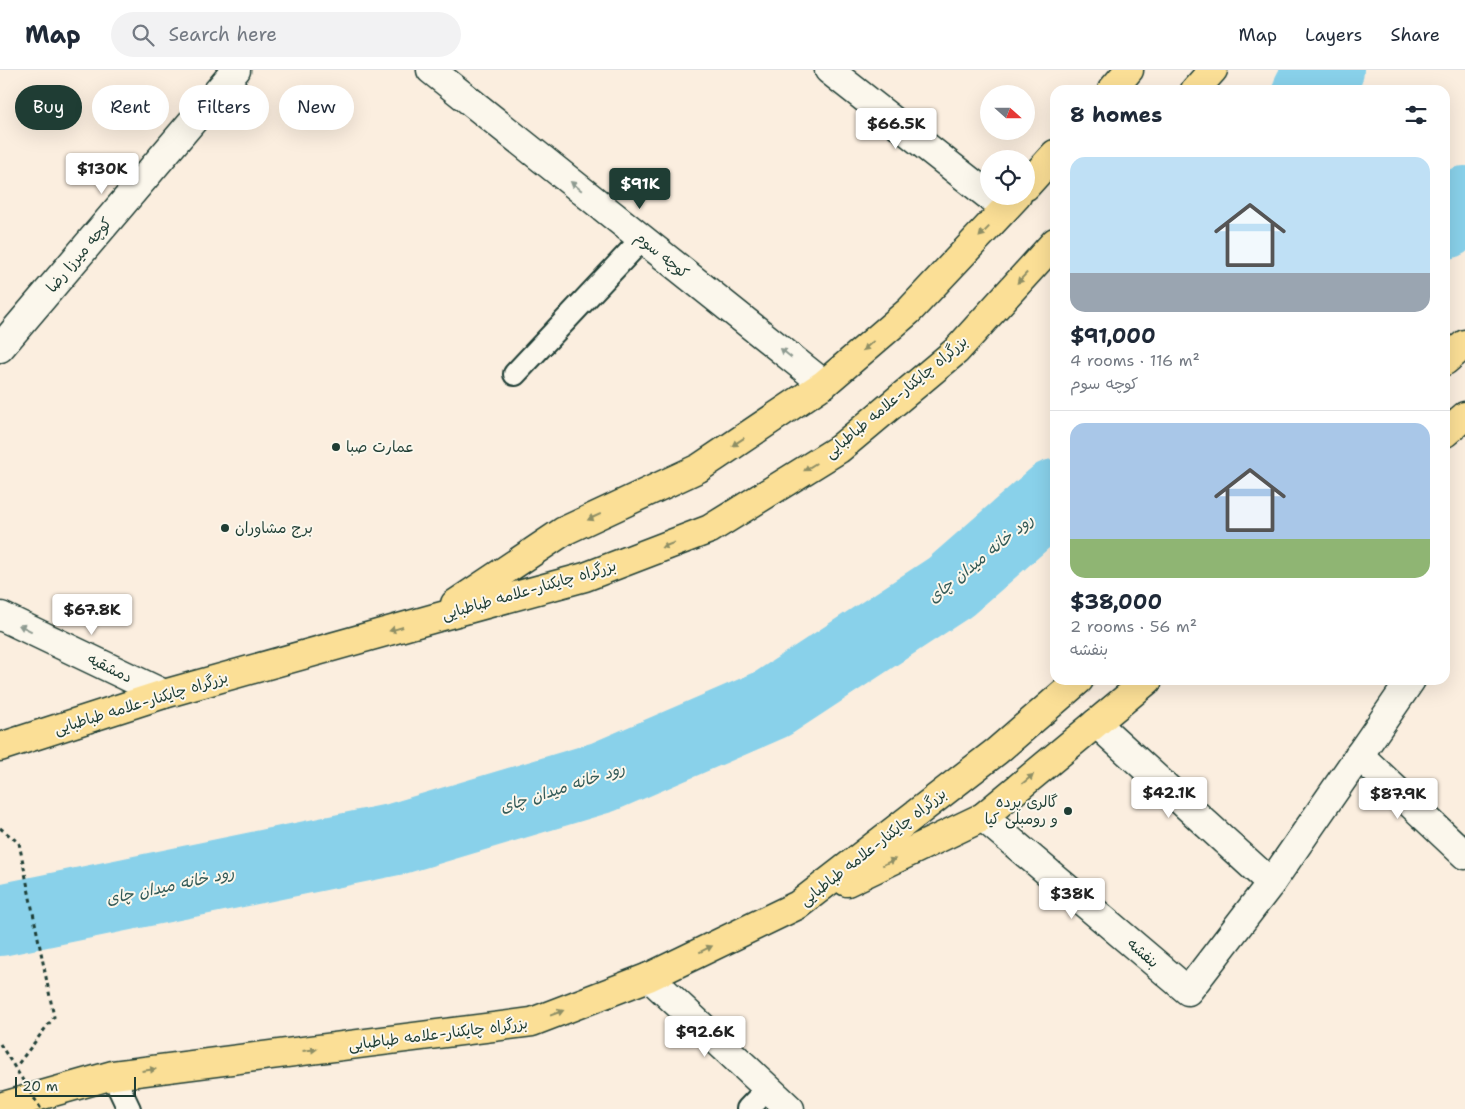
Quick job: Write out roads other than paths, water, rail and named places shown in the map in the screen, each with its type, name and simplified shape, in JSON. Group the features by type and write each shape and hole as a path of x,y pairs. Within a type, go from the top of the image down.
{"highway":[{"path":"1116,85 1129,70"},
{"path":"1200,85 1213,70"},
{"path":"1035,176 1050,160"},
{"path":"434,618 564,531 699,468 824,384 908,311 996,205"},
{"name":"بزرگراه چایکنار-علامه طباطبایی","path":"0,747 164,694 585,577 710,529 839,449 956,351 1050,248"},
{"path":"1450,358 1465,344"},
{"path":"1450,429 1465,416"},
{"name":"بزرگراه چایکنار-علامه طباطبایی","path":"0,1107 113,1075 532,1022 649,977 798,905 997,751 1073,685"},
{"path":"798,905 984,816 1142,685"}],"street":[{"name":"کوچه میرزا رضا","path":"0,348 236,70"},
{"name":"کوچه سوم","path":"430,70 824,384"},
{"path":"829,70 980,185"},
{"name":"دمشقیه","path":"0,616 164,694"},
{"path":"1096,723 1271,883 1408,685"},
{"path":"1359,755 1465,855"},
{"name":"بنفشه","path":"984,816 1188,991 1271,883"},
{"path":"649,977 790,1109"}],"lane":[{"path":"514,374 642,239"},
{"path":"113,1075 129,1109"},
{"path":"748,1109 768,1088"}],"waterway":[{"name":"رود خانه میدان چای","path":"1314,85 1328,70"},
{"path":"1450,218 1465,202"},
{"name":"رود خانه میدان چای","path":"0,920 396,839 603,777 772,704 950,587 1050,499"}],"place":[{"name":"عمارت صبا","path":"336,447"},
{"name":"برج مشاوران","path":"225,528"},
{"name":"گالری پرده و رومبلی کیا","path":"1068,811"}]}
